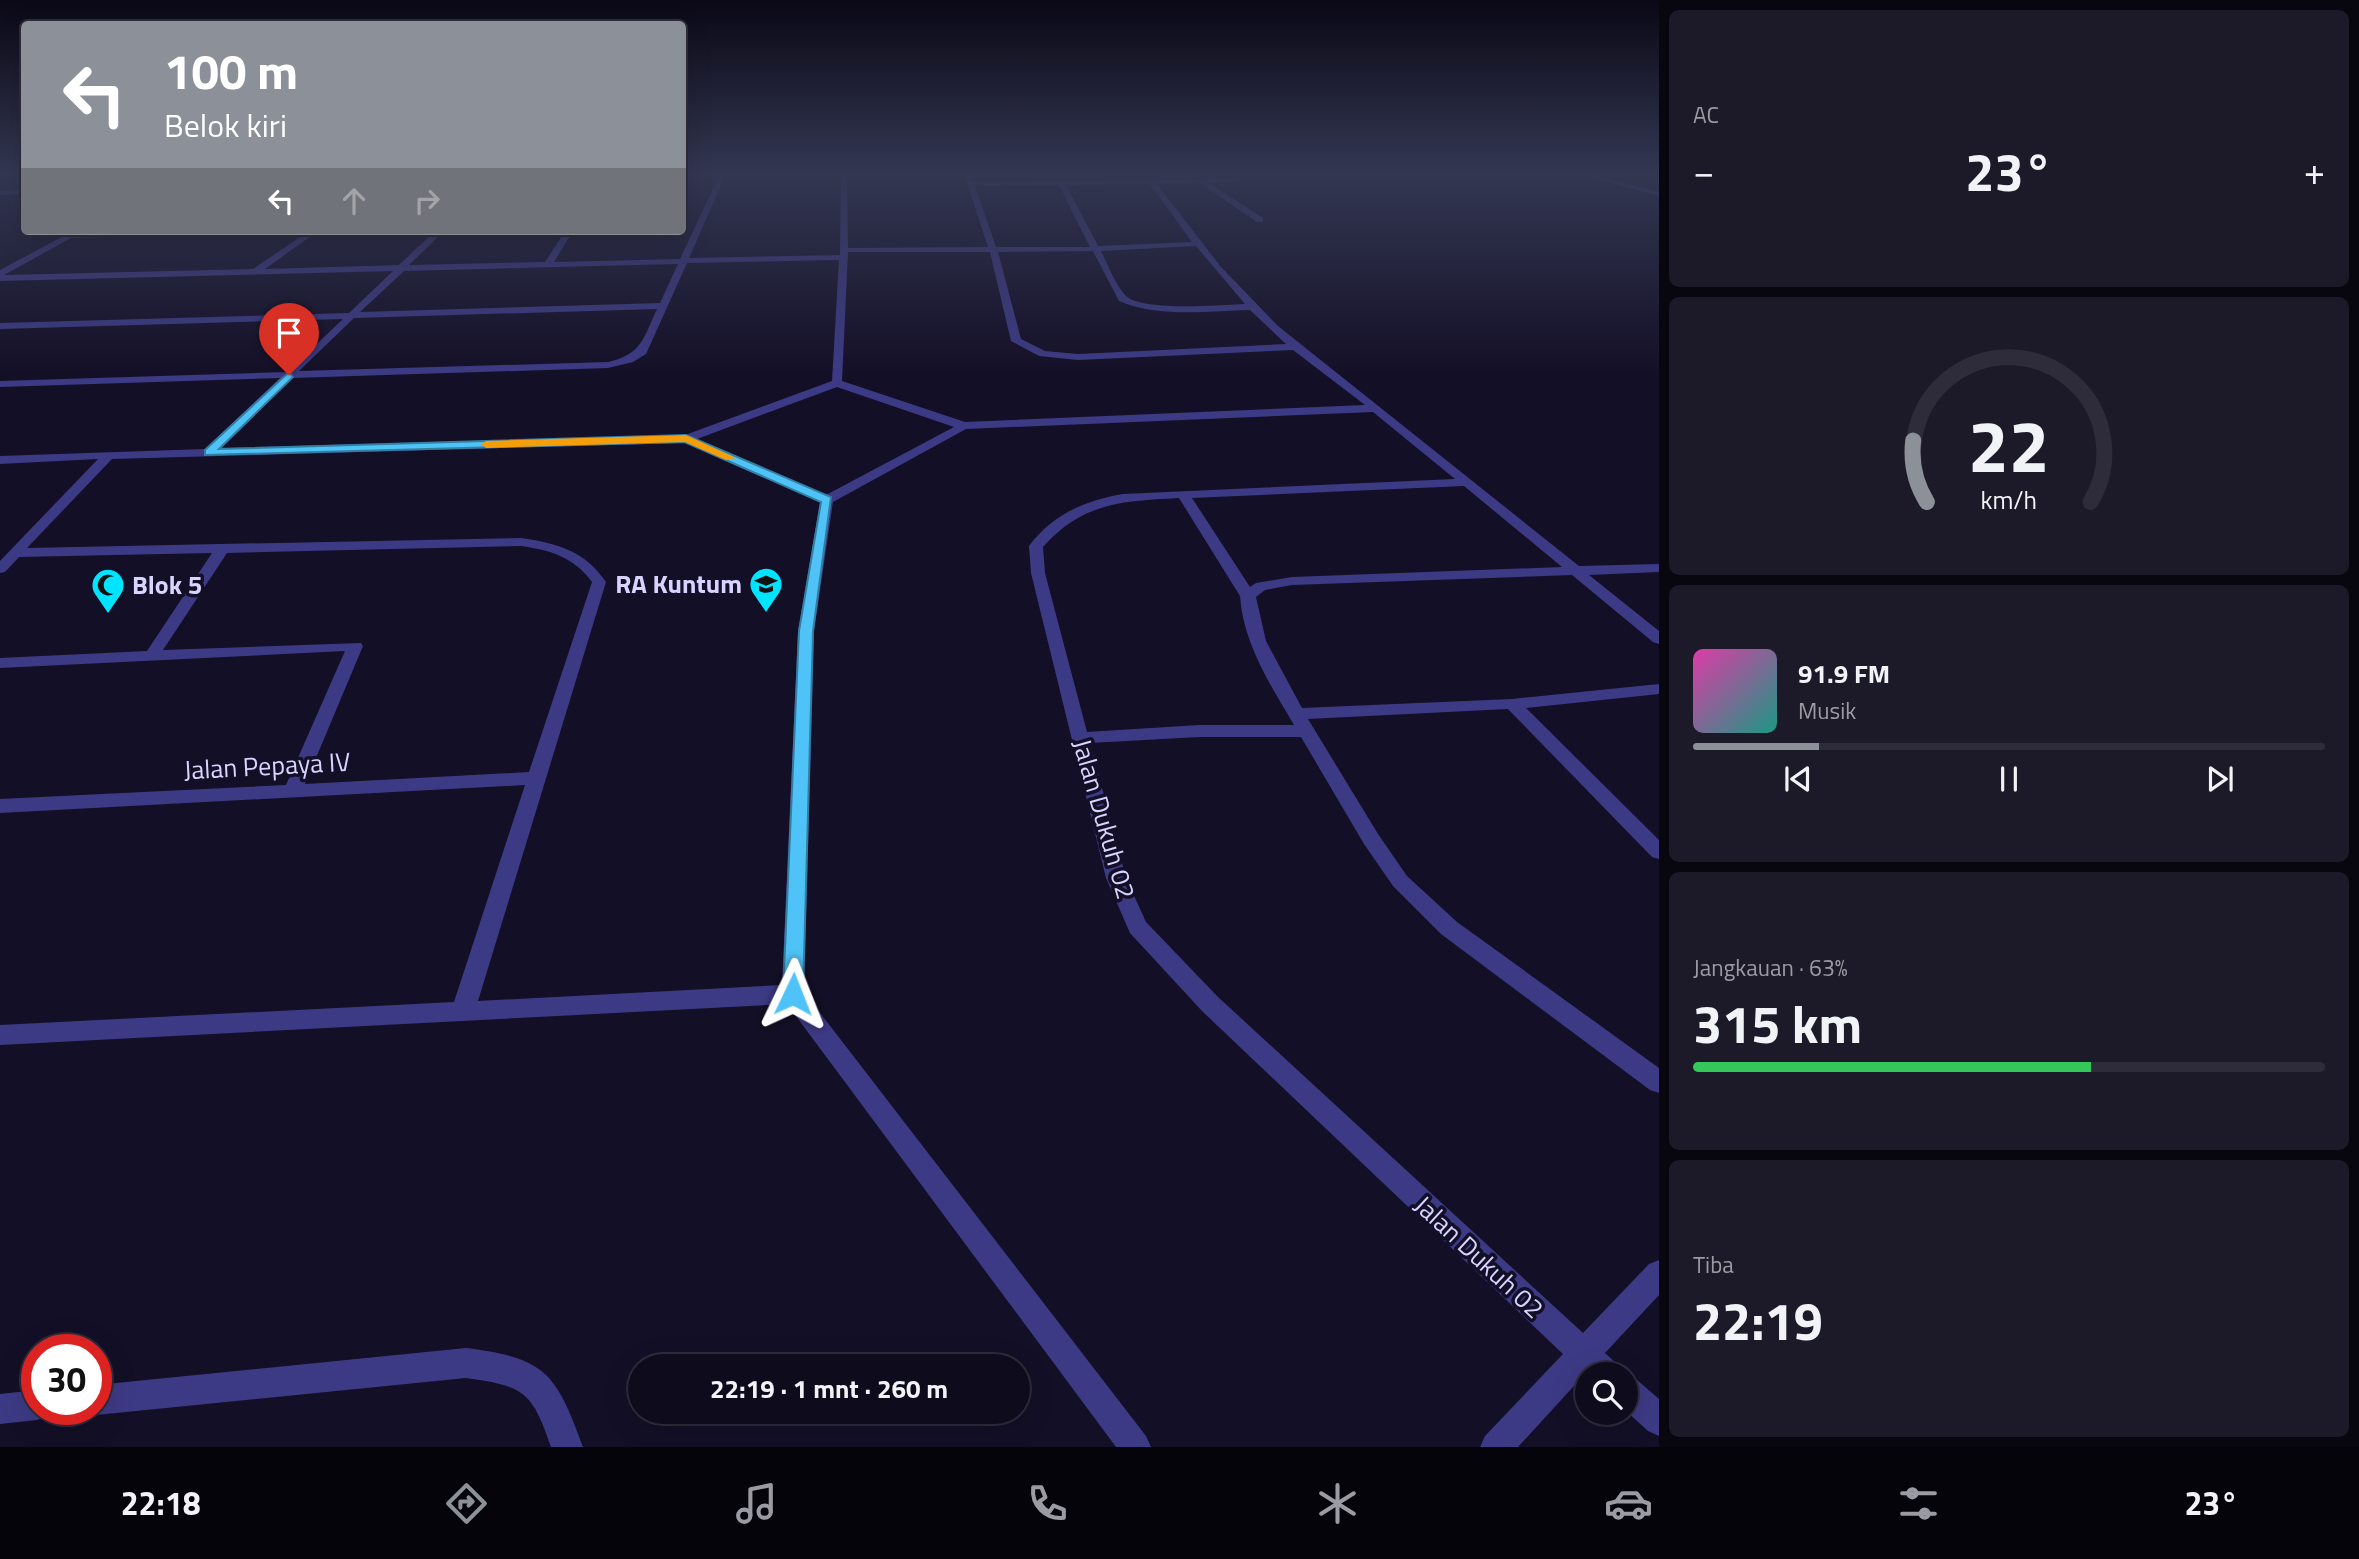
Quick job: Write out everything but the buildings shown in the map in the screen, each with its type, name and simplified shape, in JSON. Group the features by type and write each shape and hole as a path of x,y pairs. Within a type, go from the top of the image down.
{"street":[{"path":"0,276 59,242"},
{"path":"256,271 299,242"},
{"path":"209,452 429,242"},
{"path":"548,264 562,242"},
{"path":"0,384 608,365 629,360 642,352 692,242"},
{"path":"836,383 844,242"},
{"path":"991,242 1016,341 1029,350 1078,357 1295,346"},
{"path":"1093,242 1122,299 1128,303 1254,307"},
{"path":"1194,242 1254,307 1295,346 1376,408 1659,639"},
{"path":"0,276 683,261 993,248 1196,244"},
{"path":"0,326 663,306"},
{"path":"0,460 686,439 836,383 964,426 1376,408"},
{"path":"827,500 964,426"},
{"path":"686,439 827,500"},
{"path":"0,569 109,455"},
{"name":"Jalan Dukuh 02","path":"1467,482 1183,494 1097,501 1073,511 1053,524 1036,546 1038,573 1116,878 1138,927 1210,1004 1592,1362"},
{"path":"1183,494 1248,596 1248,609 1254,629 1302,722 1371,839 1400,881 1448,928 1659,1082"},
{"path":"827,500 806,631 793,994 1135,1447"},
{"path":"15,553 521,542 550,546 574,555 592,570 599,582 463,1011"},
{"path":"152,655 222,549"},
{"path":"1248,596 1261,586 1292,581 1659,568"},
{"path":"0,663 355,646 293,791"},
{"path":"1080,738 1199,731 1659,689"},
{"path":"1512,704 1659,852"},
{"name":"Jalan Pepaya IV","path":"0,806 537,778"},
{"path":"0,1035 793,994"},
{"path":"1496,1447 1659,1274"},
{"path":"112,1398 466,1363 498,1367 526,1376 550,1397 567,1447"},
{"path":"1638,1402 1659,1420"},
{"path":"0,1409 21,1407"}],"slow traffic":[{"path":"486,444 686,439 730,458"}],"place":[{"name":"RA Kuntum","path":"766,614"},
{"name":"Blok 5","path":"108,615"}],"route":[{"path":"289,375 209,452 686,439 827,500 806,631 793,994"}]}
